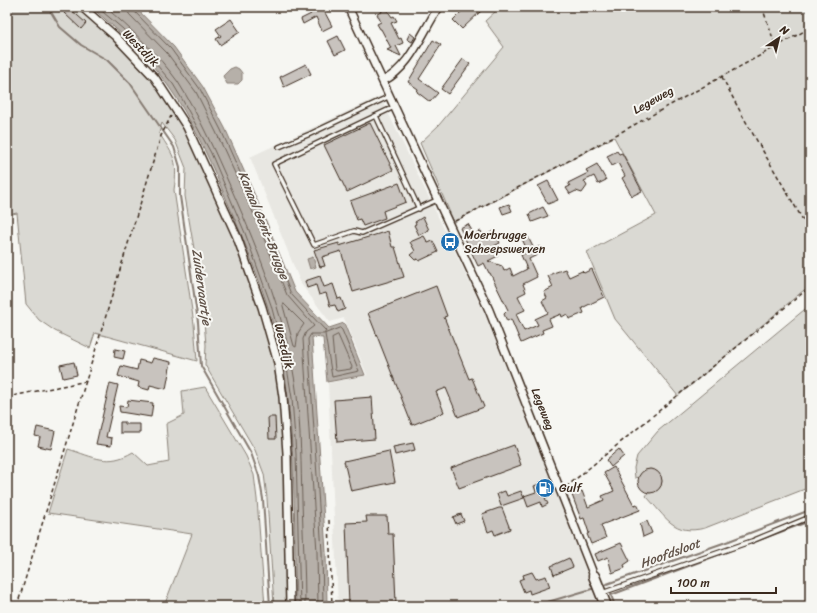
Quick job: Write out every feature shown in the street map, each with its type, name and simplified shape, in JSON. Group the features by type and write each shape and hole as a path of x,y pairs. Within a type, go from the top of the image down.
{"street":[{"name":"Westdijk","path":"82,7 115,36 164,90 201,157 237,237 262,307 278,363 283,397 287,453 290,606"},
{"name":"Legeweg","path":"348,7 448,225 489,310 606,606"},
{"path":"383,81 394,76 404,64 439,7"}],"lane":[{"path":"279,147 390,96"},
{"path":"394,107 274,164 314,245 354,231 362,233 437,200"},
{"path":"376,116 419,209"},
{"path":"601,593 752,541 810,517"}],"path":[{"path":"762,7 776,47"},
{"name":"Legeweg","path":"448,225 743,66 810,28"},
{"path":"722,77 810,232"},
{"path":"17,606 162,136 168,119 176,110"},
{"path":"561,491 810,286"},
{"path":"7,397 87,382"},
{"path":"330,520 332,606"}],"shaded area":[{"path":"7,7 78,7 114,38 163,91 199,159 234,238 259,308 274,365 280,399 284,455 287,606 274,606 264,474 255,450 205,365 206,345 204,321 185,196 186,168 175,140 162,123 159,133 172,154 175,165 176,172 174,190 194,324 197,361 95,333 90,348 55,331 39,320 26,304 17,213 7,215"},
{"path":"492,7 810,7 810,285 678,396 615,319 587,252 656,215 614,137 454,222 420,143 439,125 504,47 485,21 496,11"},
{"path":"380,96 484,312 601,606 338,606 328,383 367,375 344,318 330,322 301,284 250,157"},
{"path":"810,305 810,487 705,528 694,530 685,529 671,523 646,496 648,493 656,491 661,486 662,481 660,475 651,469 635,478 634,468 637,456 658,431"},
{"path":"205,387 246,456 254,475 265,606 164,606 192,534 48,513 68,449 108,460 124,457 133,452 148,466 169,462 166,424 184,415 182,391"}],"water":[{"name":"Kanaal Gent-Brugge","path":"91,7 135,7 174,47 203,87 225,128 264,216 295,292 329,328 344,323 365,375 327,382 323,338 312,337 326,552 327,606 296,606 292,450 288,399 279,345 263,292 243,239 204,150 177,99 161,76 142,54"},
{"path":"235,67 242,73 242,80 238,84 227,84 223,76 230,69"},
{"path":"313,257 316,267 310,269 307,259"}],"building":[{"path":"308,7 322,7 332,26 322,31 316,17 303,24 301,19 311,14"},
{"path":"380,7 385,7 397,21 391,23 399,39 401,38 403,43 396,46 401,56 387,50 391,48 377,24 381,22 377,14 382,12"},
{"path":"466,7 477,7 481,11 462,29 453,20"},
{"path":"69,8 86,23 81,29 64,13"},
{"path":"231,19 240,32 220,45 216,39 221,36 216,29"},
{"path":"410,33 415,37 412,42 407,39"},
{"path":"338,36 345,50 335,55 328,41"},
{"path":"433,40 441,45 419,79 438,93 430,102 417,92 418,89 408,82"},
{"path":"463,59 470,64 448,94 441,89"},
{"path":"306,64 311,74 284,87 280,77"},
{"path":"370,123 393,170 347,192 324,145"},
{"path":"617,151 619,154 622,153 642,191 632,196 622,178 625,176 618,163 612,166 607,156"},
{"path":"597,164 606,180 598,184 594,176 584,181 587,186 582,193 576,191 570,194 566,188 570,186 568,183 588,173 586,170"},
{"path":"548,181 558,200 548,204 538,186"},
{"path":"399,183 406,202 383,211 385,218 363,226 360,219 357,220 350,201"},
{"path":"509,204 512,211 503,214 500,207"},
{"path":"543,207 548,216 532,222 529,214"},
{"path":"423,217 429,230 419,235 414,225 416,224 415,222"},
{"path":"468,224 474,234 481,231 483,235 486,235 494,231 500,243 494,246 498,256 488,261 502,266 504,271 510,268 513,276 527,269 521,255 528,252 522,239 528,237 534,249 540,246 543,252 529,259 537,277 523,284 526,292 518,296 525,310 516,314 524,331 538,325 535,319 548,313 542,301 547,298 544,292 553,287 548,276 553,273 565,269 569,277 582,271 584,273 592,269 604,297 582,308 584,313 569,319 567,314 562,317 561,314 549,319 552,326 542,330 543,333 521,343 511,319 507,321 504,314 508,310 490,273 484,263 478,266 460,228"},
{"path":"388,231 392,247 395,247 404,277 353,292 341,251 322,257 325,266 320,267 314,250 339,243 339,246"},
{"path":"424,236 428,243 433,241 438,252 419,261 418,259 415,260 410,255 415,251 410,242"},
{"path":"320,276 324,287 333,284 338,299 341,298 345,309 338,312 335,305 330,306 326,293 319,295 316,285 307,288 305,281"},
{"path":"436,286 447,316 444,317 469,379 472,378 484,407 458,417 446,388 436,392 444,412 412,425 368,313"},
{"path":"115,349 125,351 123,359 114,357"},
{"path":"153,358 171,362 166,389 150,385 149,390 138,387 139,382 118,376 121,366 137,370 139,360 151,363"},
{"path":"74,362 77,375 63,378 60,365"},
{"path":"110,383 118,385 106,437 112,438 111,446 96,444"},
{"path":"372,397 375,439 337,442 334,400"},
{"path":"128,400 153,403 151,417 120,412 119,406 127,407"},
{"path":"268,417 275,417 276,439 269,439"},
{"path":"120,422 125,422 125,424 140,424 140,433 120,433"},
{"path":"37,427 55,431 51,449 38,446 40,437 35,436"},
{"path":"413,443 415,450 395,455 393,447"},
{"path":"514,445 521,465 459,488 451,468"},
{"path":"619,449 624,456 611,467 606,460"},
{"path":"389,451 395,482 351,491 344,461"},
{"path":"614,467 634,505 637,504 640,510 601,525 606,538 591,544 587,534 589,533 584,518 581,519 572,495 582,491 588,507 604,500 602,496 614,491 604,473"},
{"path":"650,469 655,470 661,476 661,486 655,492 650,493 645,492 639,486 638,481 639,476 645,470"},
{"path":"546,481 552,495 545,498 548,504 542,507 541,502 528,507 524,496 536,492 534,486"},
{"path":"505,491 507,496 521,491 524,498 501,506 497,494"},
{"path":"502,508 510,529 495,535 493,530 488,532 482,514"},
{"path":"461,514 464,521 456,524 453,517"},
{"path":"366,516 387,516 388,534 393,534 396,603 391,603 391,606 349,606 346,523 367,522"},
{"path":"647,521 652,533 643,537 640,524"},
{"path":"621,543 630,561 624,565 625,568 612,573 608,557 598,561 595,554"},
{"path":"569,558 573,567 554,575 551,566"},
{"path":"532,572 536,579 546,576 550,587 530,594 529,590 524,592 519,580 524,578 523,575"}],"waterway":[{"name":"Zuidervaartje","path":"48,7 60,27 81,45 107,60 130,83 174,147 180,167 180,196 198,322 201,366 251,453 259,476 263,499 270,606"},
{"name":"Hoofdsloot","path":"601,586 729,541 810,510"},
{"path":"756,541 810,521"},
{"path":"615,606 611,595 750,543"},
{"name":"Hoofdsloot","path":"534,606 595,588"}],"place":[{"name":"Moerbrugge Scheepswerven","path":"450,242"},
{"name":"Gulf","path":"545,488"}]}
